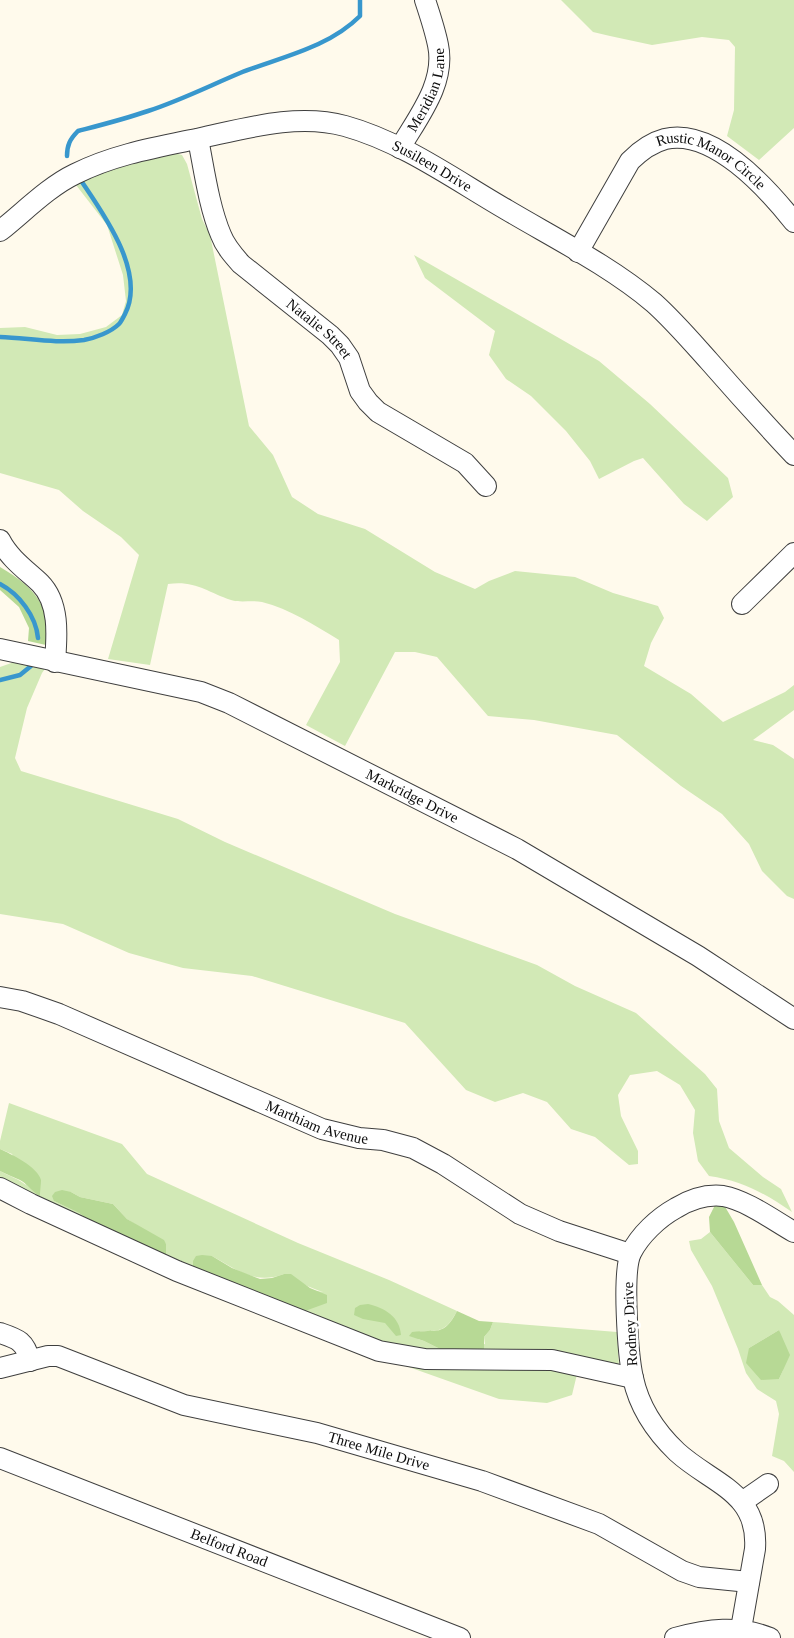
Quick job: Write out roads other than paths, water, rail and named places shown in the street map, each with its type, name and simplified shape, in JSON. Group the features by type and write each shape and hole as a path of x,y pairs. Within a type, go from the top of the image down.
{"street":[{"name":"Meridian Lane","path":"400,148 437,80 439,64 438,46 425,0"},
{"name":"Susileen Drive","path":"0,231 72,175 96,164 137,151 282,122 321,121 344,126 400,148 626,282 679,327 794,455"},
{"name":"Natalie Street","path":"198,139 216,221 221,236 230,251 241,264 340,345 348,358 360,391 378,412 465,463 486,486"},
{"name":"Rustic Manor Circle","path":"578,252 630,161 646,147 666,139 696,140 710,146 757,180 794,222"},
{"path":"0,540 3,547 42,585 50,598 55,625 55,662"},
{"path":"742,604 794,553"},
{"name":"Markridge Drive","path":"0,650 201,692 229,702 517,849 698,956 794,1019"},
{"name":"Marthiam Avenue","path":"0,997 22,1001 58,1014 322,1129 349,1136 383,1140 413,1148 443,1164 520,1214 559,1231 630,1254"},
{"path":"0,1188 177,1271 379,1351 425,1359 552,1360 633,1378"},
{"path":"630,1254 651,1227 668,1212 695,1198 708,1195 724,1196 741,1202 794,1232"},
{"name":"Rodney Drive","path":"630,1254 627,1286 628,1342 633,1378 645,1410 664,1439 693,1465 728,1487 742,1502 751,1516 756,1538 742,1630"},
{"path":"0,1332 20,1340 25,1346 30,1361"},
{"name":"Three Mile Drive","path":"0,1368 48,1356 58,1356 184,1405 317,1433 473,1478 599,1524 682,1571 699,1578 749,1582"},
{"name":"Belford Road","path":"0,1458 460,1638"},
{"path":"742,1502 768,1484"},
{"path":"676,1638 724,1628 742,1630 770,1638"}],"waterway":[{"path":"67,156 70,142 78,131 160,107 240,73 319,44 334,36 360,16 360,0"},
{"path":"0,337 52,341 84,340 98,336 116,327 123,318 130,298 127,263 111,228 82,182"},
{"path":"0,584 14,594 25,606 34,622 38,638"},
{"path":"0,680 20,675 31,666"}]}
